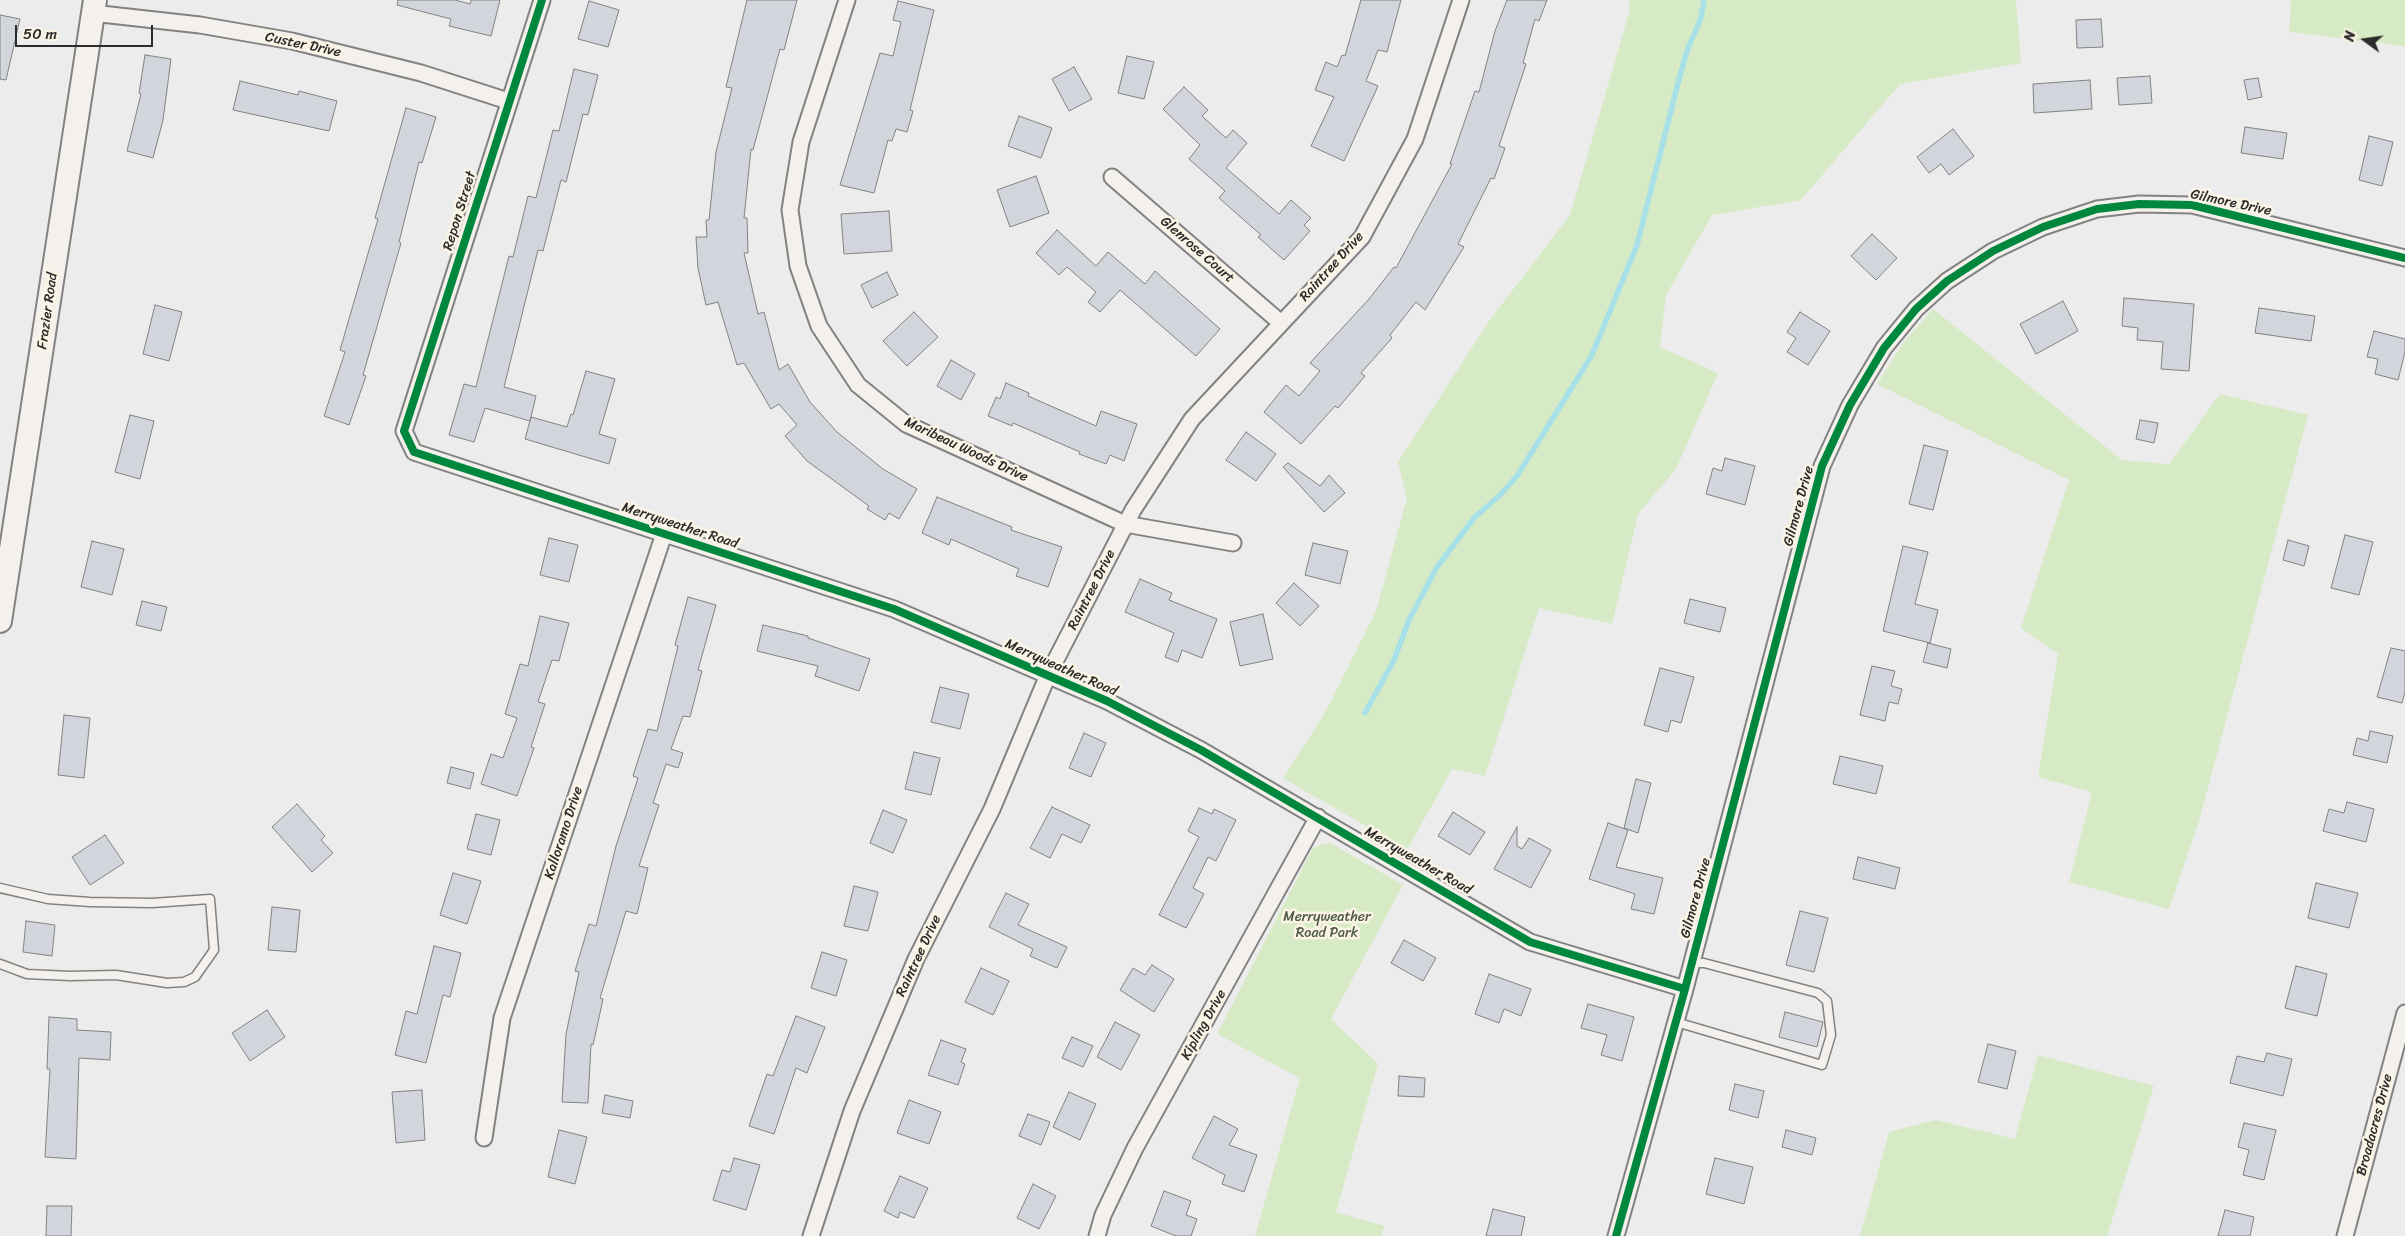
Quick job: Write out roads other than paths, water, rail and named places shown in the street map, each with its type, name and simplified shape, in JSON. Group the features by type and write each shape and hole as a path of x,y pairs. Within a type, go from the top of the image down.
{"street":[{"name":"Repon Street","path":"404,431 508,101 542,0"},
{"name":"Maribeau Woods Drive","path":"847,0 800,142 790,210 798,266 819,326 858,385 906,424 1126,524 1233,543"},
{"name":"Raintree Drive","path":"811,1236 852,1111 916,959 992,809 1048,675 1126,524 1192,419 1362,237 1415,139 1462,0"},
{"name":"Custer Drive","path":"93,6 292,41 421,73 508,101"},
{"name":"Frazier Road","path":"0,621 93,6"},
{"name":"Glenrose Court","path":"1112,176 1281,323"},
{"name":"Gilmore Drive","path":"1616,1236 1692,963 1822,466 1850,405 1884,348 1916,308 1948,281 1993,251 2043,227 2097,209 2139,204 2192,205 2405,258"},
{"name":"Merryweather Road","path":"404,431 414,452 894,609 1108,701 1318,817 1530,942 1685,988"},
{"name":"Kalloramo Drive","path":"484,1138 502,1018 664,534"},
{"name":"Kipling Drive","path":"1097,1236 1104,1215 1135,1148 1318,817"},
{"name":"Broadacres Drive","path":"2345,1236 2405,1013"}],"lane":[{"path":"0,888 48,899 90,902 152,903 210,899 214,950 195,977 184,982 167,983 116,975 70,976 27,974 0,964"},
{"path":"1676,1022 1822,1065 1832,1035 1827,1001 1818,993 1704,963 1692,963"}],"waterway":[{"path":"1365,713 1394,660 1409,620 1437,567 1474,518 1500,495 1517,476 1592,355 1637,245 1679,79 1688,48 1701,18 1704,0"}],"park label":[{"name":"Merryweather Road Park","path":"1327,926"}]}
